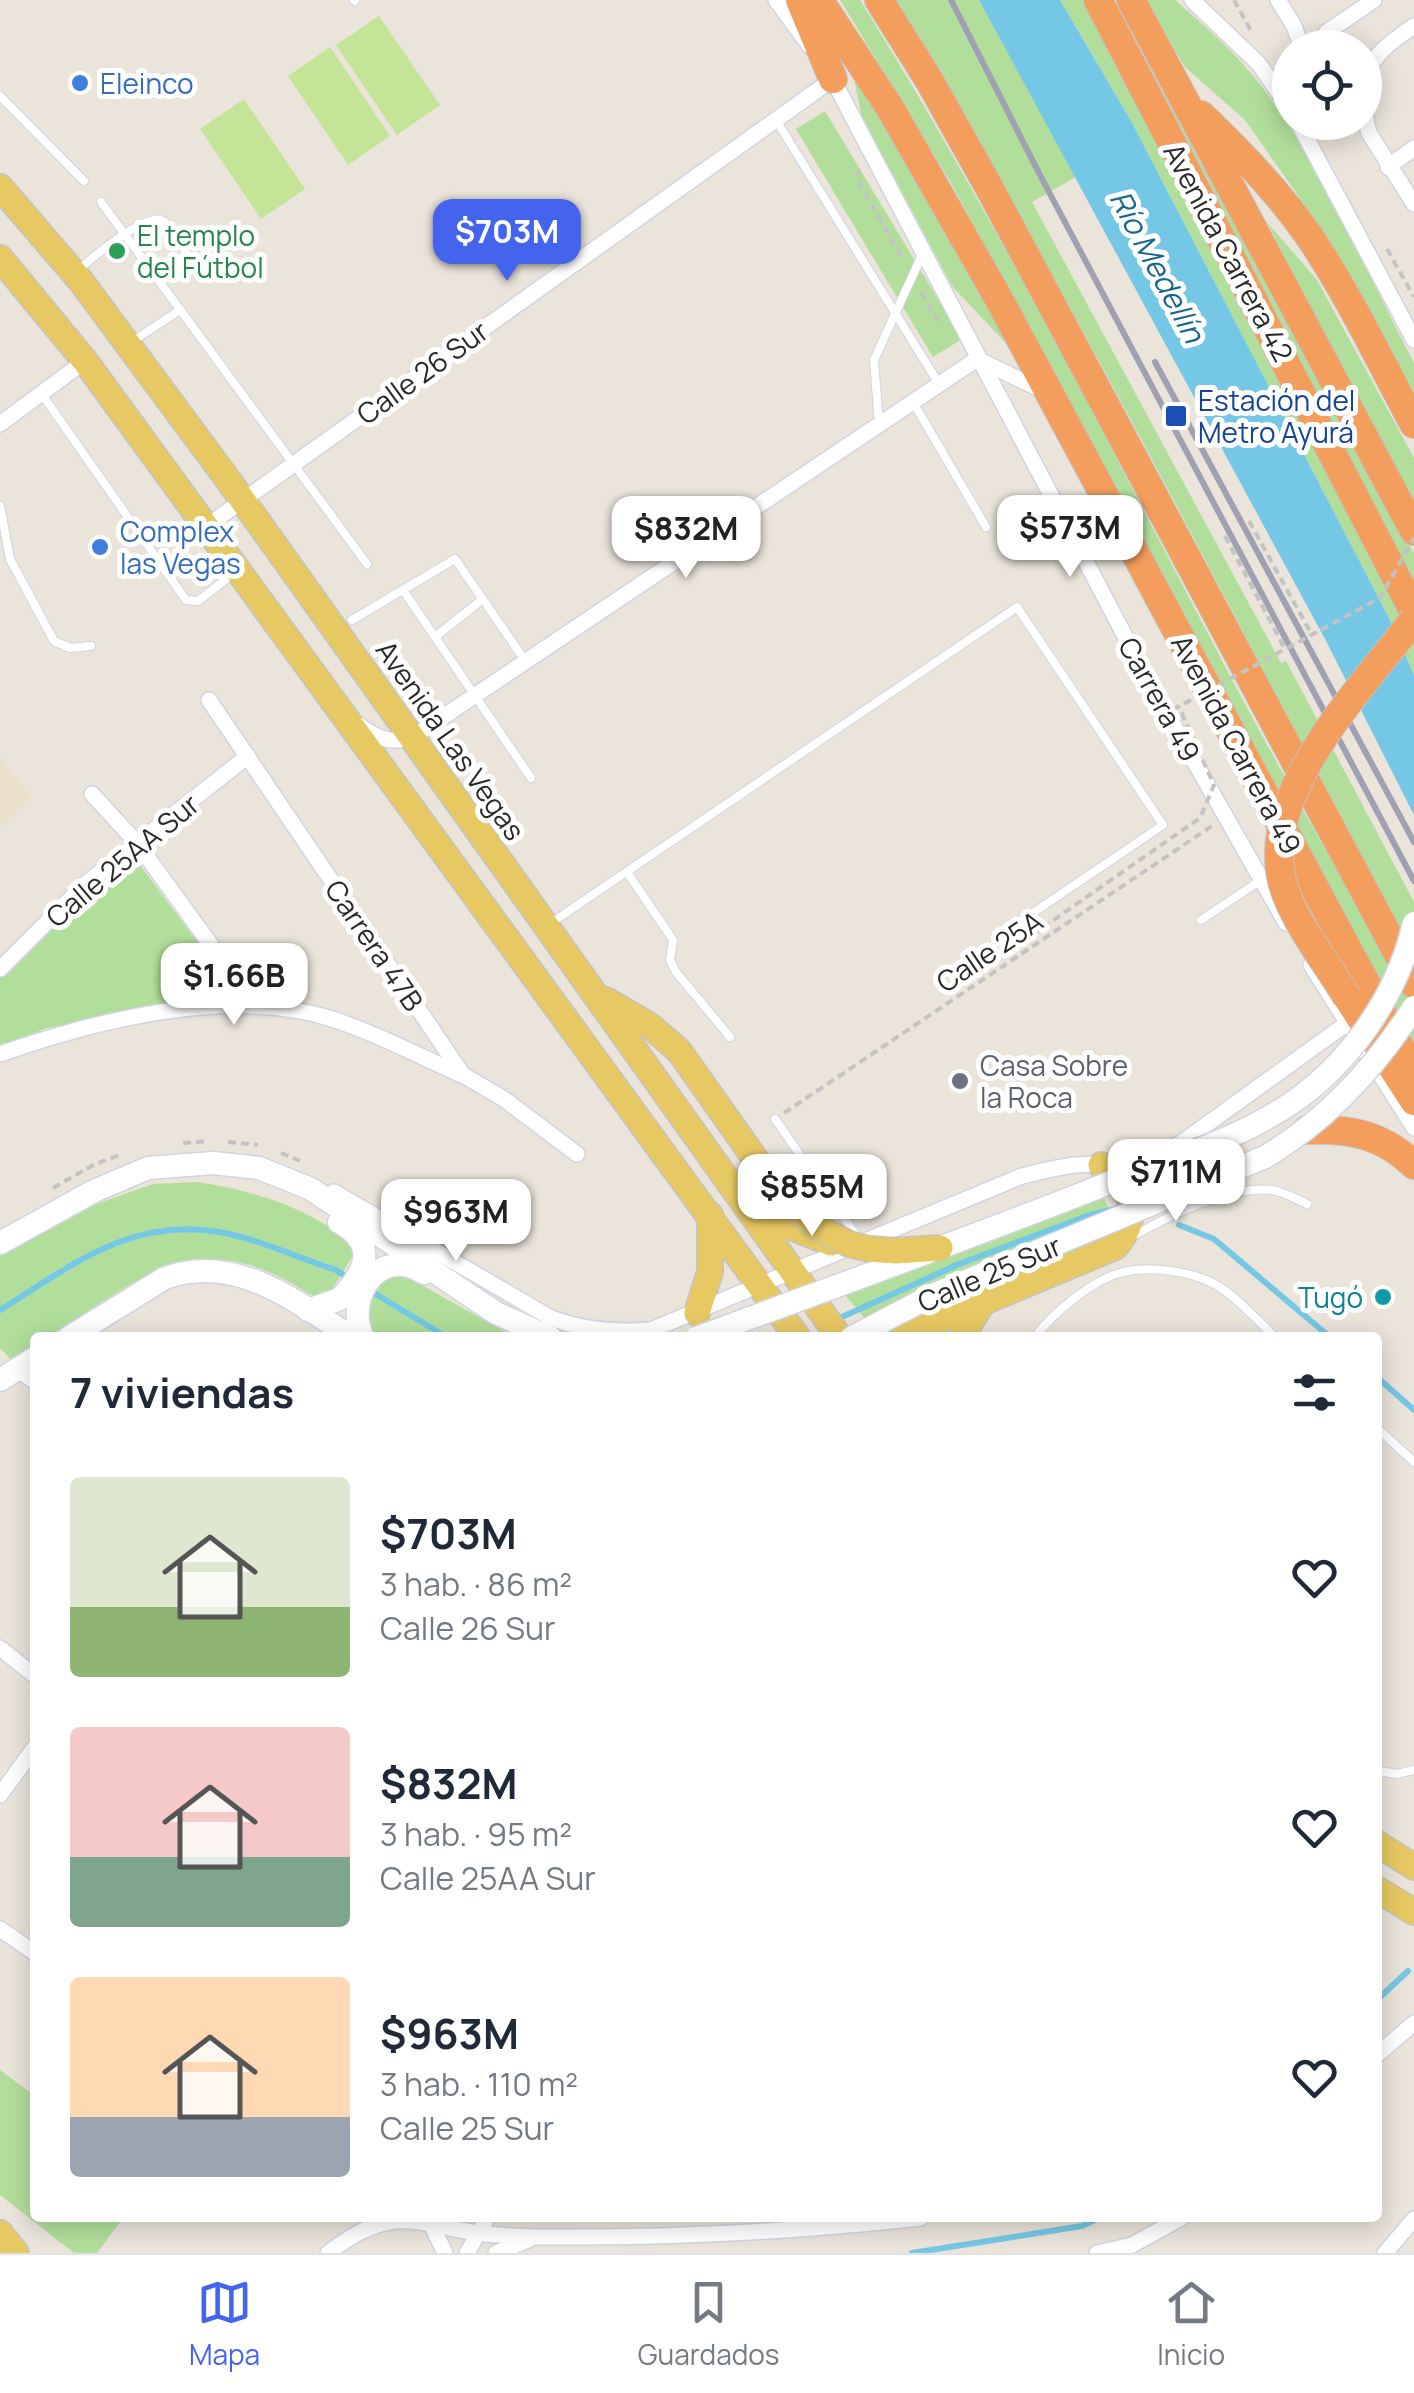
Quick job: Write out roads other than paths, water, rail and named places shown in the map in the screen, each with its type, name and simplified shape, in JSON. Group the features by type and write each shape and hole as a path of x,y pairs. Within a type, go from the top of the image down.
{"highway":[{"path":"800,0 833,79"},
{"name":"Avenida Carrera 49","path":"819,0 890,108 1050,394 1414,1073"},
{"name":"Avenida Carrera 49","path":"879,0 990,189 1414,984"},
{"name":"Avenida Carrera 42","path":"1098,0 1414,615"},
{"name":"Avenida Carrera 42","path":"1130,0 1414,534"},
{"path":"1186,100 1242,154 1308,236 1345,294 1414,424"},
{"path":"1414,615 1308,762 1283,812 1278,836 1280,875 1288,899 1347,1011 1414,1101"},
{"path":"1307,1130 1335,1129 1378,1138 1414,1166"}],"main road":[{"name":"Avenida Las Vegas","path":"0,187 75,274 243,500 840,1332"},
{"path":"0,258 85,361 792,1329"},
{"name":"Calle 25 Sur","path":"697,1325 940,1248 1232,1135 1302,1096 1353,1047 1372,1020 1396,976 1414,924"},
{"path":"599,996 649,1025 680,1051 780,1194 814,1225 869,1249 940,1248"},
{"name":"Calle 25 Sur","path":"852,1332 1265,1158 1307,1130 1354,1087 1414,1008"},
{"name":"Calle 25 Sur","path":"0,1243 94,1191 148,1168 213,1164 260,1168 311,1189 496,1313 538,1332"},
{"path":"911,1332 1114,1247 1126,1235 1132,1203 1117,1174 1100,1165"},
{"path":"148,1168 215,1173 256,1182 281,1191 357,1233 365,1249 367,1272 353,1296 361,1332"},
{"path":"742,1197 792,1227 855,1246"},
{"path":"697,1325 710,1272 710,1215"},
{"path":"367,1272 389,1264 410,1264 476,1308 536,1332"},
{"path":"78,1332 148,1288 183,1272 218,1271 255,1278 343,1332"},
{"path":"308,1310 353,1296"},
{"path":"965,1332 983,1302"},
{"path":"1382,1847 1414,1867"},
{"path":"1382,1892 1414,1912"},
{"path":"0,2234 16,2253"}],"street":[{"name":"Carrera 49","path":"776,0 833,79 1147,678 1261,880 1347,1011 1414,1128"},
{"path":"1192,0 1259,64 1272,83"},
{"path":"1278,0 1295,30"},
{"path":"1330,30 1374,0"},
{"path":"1382,51 1414,26"},
{"name":"Calle 26 Sur","path":"207,526 833,79"},
{"path":"1308,140 1414,340"},
{"path":"1372,140 1414,204"},
{"path":"1388,167 1414,148"},
{"path":"344,714 376,738 388,741 413,737 977,359 1050,394"},
{"path":"0,424 85,361"},
{"name":"Carrera 47B","path":"210,700 463,1075 504,1099 577,1154"},
{"name":"Calle 25AA Sur","path":"0,969 84,885 248,756"},
{"path":"92,794 137,844 255,1006"},
{"path":"0,1054 76,1028 223,1005 255,1006 328,1018 463,1075"},
{"name":"Calle 25 Sur","path":"260,1168 324,1186 534,1310 570,1325 633,1332 697,1325 761,1286 1022,1176 1059,1167 1143,1161 1181,1143 1347,1011"},
{"path":"0,1648 30,1672"},
{"path":"0,1795 30,1753"},
{"path":"0,1929 30,1950"},
{"path":"1382,2051 1414,2023"},
{"path":"1385,2253 1414,2219"},
{"path":"347,2239 349,2222"},
{"path":"328,2253 347,2239 389,2222"},
{"path":"405,2222 476,2233 536,2236 798,2231 882,2222"},
{"path":"466,2253 484,2222"},
{"path":"1097,2253 1132,2244 1173,2222"},
{"path":"432,2224 444,2253"},
{"path":"496,2253 536,2236"}],"lane":[{"path":"0,96 84,181"},
{"path":"776,120 940,384"},
{"path":"101,202 366,564"},
{"path":"75,274 148,221 167,224 186,252"},
{"path":"879,424 874,360 923,254"},
{"path":"128,344 180,310"},
{"path":"41,393 186,600 198,601 239,570"},
{"path":"912,402 986,527"},
{"path":"0,506 10,559 54,640 70,648 92,646"},
{"path":"352,620 455,559 526,662"},
{"path":"403,590 531,778"},
{"path":"435,637 483,599"},
{"path":"547,926 1017,607 1162,825 1021,921"},
{"path":"627,872 673,940 670,960 676,972 730,1037"},
{"path":"1201,920 1261,880"},
{"path":"774,1119 855,1246"},
{"path":"1114,1247 1158,1222 1241,1192 1276,1190 1307,1204"},
{"path":"1039,1332 1061,1308 1121,1272 1196,1276 1220,1287 1269,1332"},
{"path":"1382,1433 1414,1462"},
{"path":"1382,1772 1397,1774 1414,1770"}],"water":[{"name":"Río Medellín","path":"979,0 1060,0 1131,121 1391,622 1414,675 1414,815 1325,639"}],"waterway":[{"path":"833,1321 959,1264 1118,1208"},
{"path":"1179,1225 1214,1239 1324,1332"},
{"path":"0,1310 103,1249 129,1238 187,1229 219,1232 264,1244 336,1270 350,1279"},
{"path":"369,1290 438,1332"},
{"path":"1382,1382 1414,1410"},
{"path":"1382,1995 1408,1971"},
{"path":"912,2253 1090,2222"}],"railway":[{"path":"951,0 1414,881"},
{"path":"1155,362 1414,842"}],"place":[{"name":"Eleinco","path":"80,83"},
{"name":"El templo del Fútbol","path":"117,251"},
{"name":"Estación del Metro Ayurá","path":"1176,416"},
{"name":"Complex las Vegas","path":"100,547"},
{"name":"Casa Sobre la Roca","path":"960,1081"},
{"name":"Tugó","path":"1383,1297"}]}
